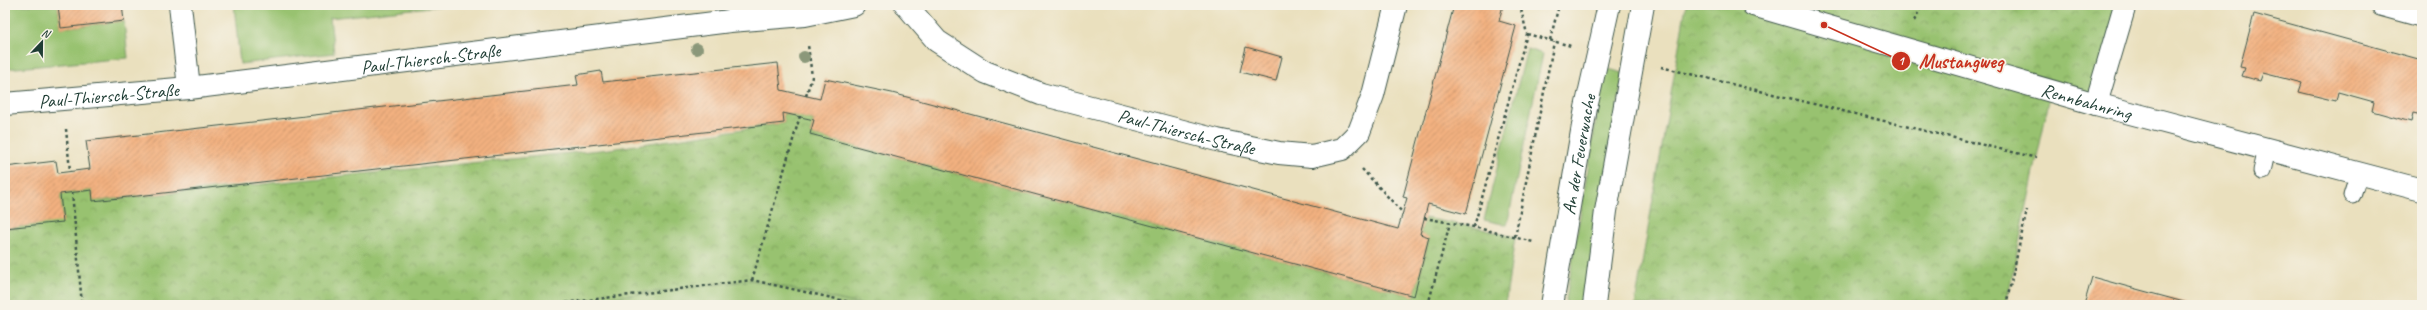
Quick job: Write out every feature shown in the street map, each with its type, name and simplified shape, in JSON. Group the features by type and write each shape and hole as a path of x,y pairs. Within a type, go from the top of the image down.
{"street":[{"path":"180,5 189,88"},
{"name":"Paul-Thiersch-Straße","path":"5,104 189,88 730,21 805,15 854,5"},
{"name":"Paul-Thiersch-Straße","path":"906,5 937,41 943,45 985,72 1041,94 1217,140 1279,153 1312,156 1342,149"},
{"path":"1342,149 1359,132 1373,95 1396,5"},
{"name":"An der Feuerwache","path":"1552,305 1586,108 1609,5"},
{"name":"An der Feuerwache","path":"1594,305 1606,211 1643,5"},
{"name":"Rennbahnring","path":"1752,5 2096,104 2422,190"},
{"path":"2096,104 2125,5"},
{"path":"2382,5 2422,16"}],"lane":[{"path":"2262,171 2267,149"},
{"path":"2352,195 2359,173"}],"path":[{"path":"1474,226 1526,34 1520,5"},
{"path":"1550,40 1559,5"},
{"path":"1526,34 1598,52"},
{"path":"1515,237 1554,42"},
{"path":"1633,60 2037,158"},
{"path":"806,96 812,77"},
{"path":"752,280 800,116"},
{"path":"1342,149 1403,213"},
{"path":"68,159 70,171"},
{"path":"72,192 82,305"},
{"path":"2006,305 2026,210"},
{"path":"1424,218 1474,226 1562,249"},
{"path":"1428,305 1450,223"},
{"path":"548,305 752,280 863,305"}],"green space":[{"path":"5,5 68,5 58,7 61,28 124,21 128,58 5,69"},
{"path":"234,5 449,5 330,18 334,53 240,64"},
{"path":"1686,5 2125,5 2096,104 2051,91 2006,305 1635,305"},
{"path":"1527,49 1543,54 1507,225 1484,220"},
{"path":"1605,68 1623,73 1585,305 1565,305"},
{"path":"783,113 814,120 810,134 1414,296 1429,238 1420,234 1424,218 1474,227 1515,237 1505,305 863,305 752,280 548,305 5,305 5,229 63,221 60,194 92,190 94,201 610,149 784,123"},
{"path":"752,280 863,305 548,305"}],"building":[{"path":"122,5 124,21 61,28 58,6"},
{"path":"1446,5 1503,5 1499,21 1516,26 1466,214 1428,204 1420,234 1429,237 1414,296 810,134 814,120 783,113 784,123 93,201 92,190 60,194 63,222 5,228 5,167 56,161 58,173 90,169 86,141 578,85 576,75 601,71 603,82 778,63 781,90 820,99 825,79 892,93 1398,229 1407,198 1403,197 1453,9 1445,7"},
{"path":"2254,14 2422,60 2422,115 2413,113 2411,122 2372,111 2374,102 2338,92 2336,101 2299,92 2302,83 2263,73 2260,81 2242,76 2245,68 2240,67"},
{"path":"1246,47 1282,57 1276,81 1240,72"},
{"path":"2092,277 2195,305 2084,305"}],"place":[{"name":"Mustangweg","path":"1824,25"}]}
